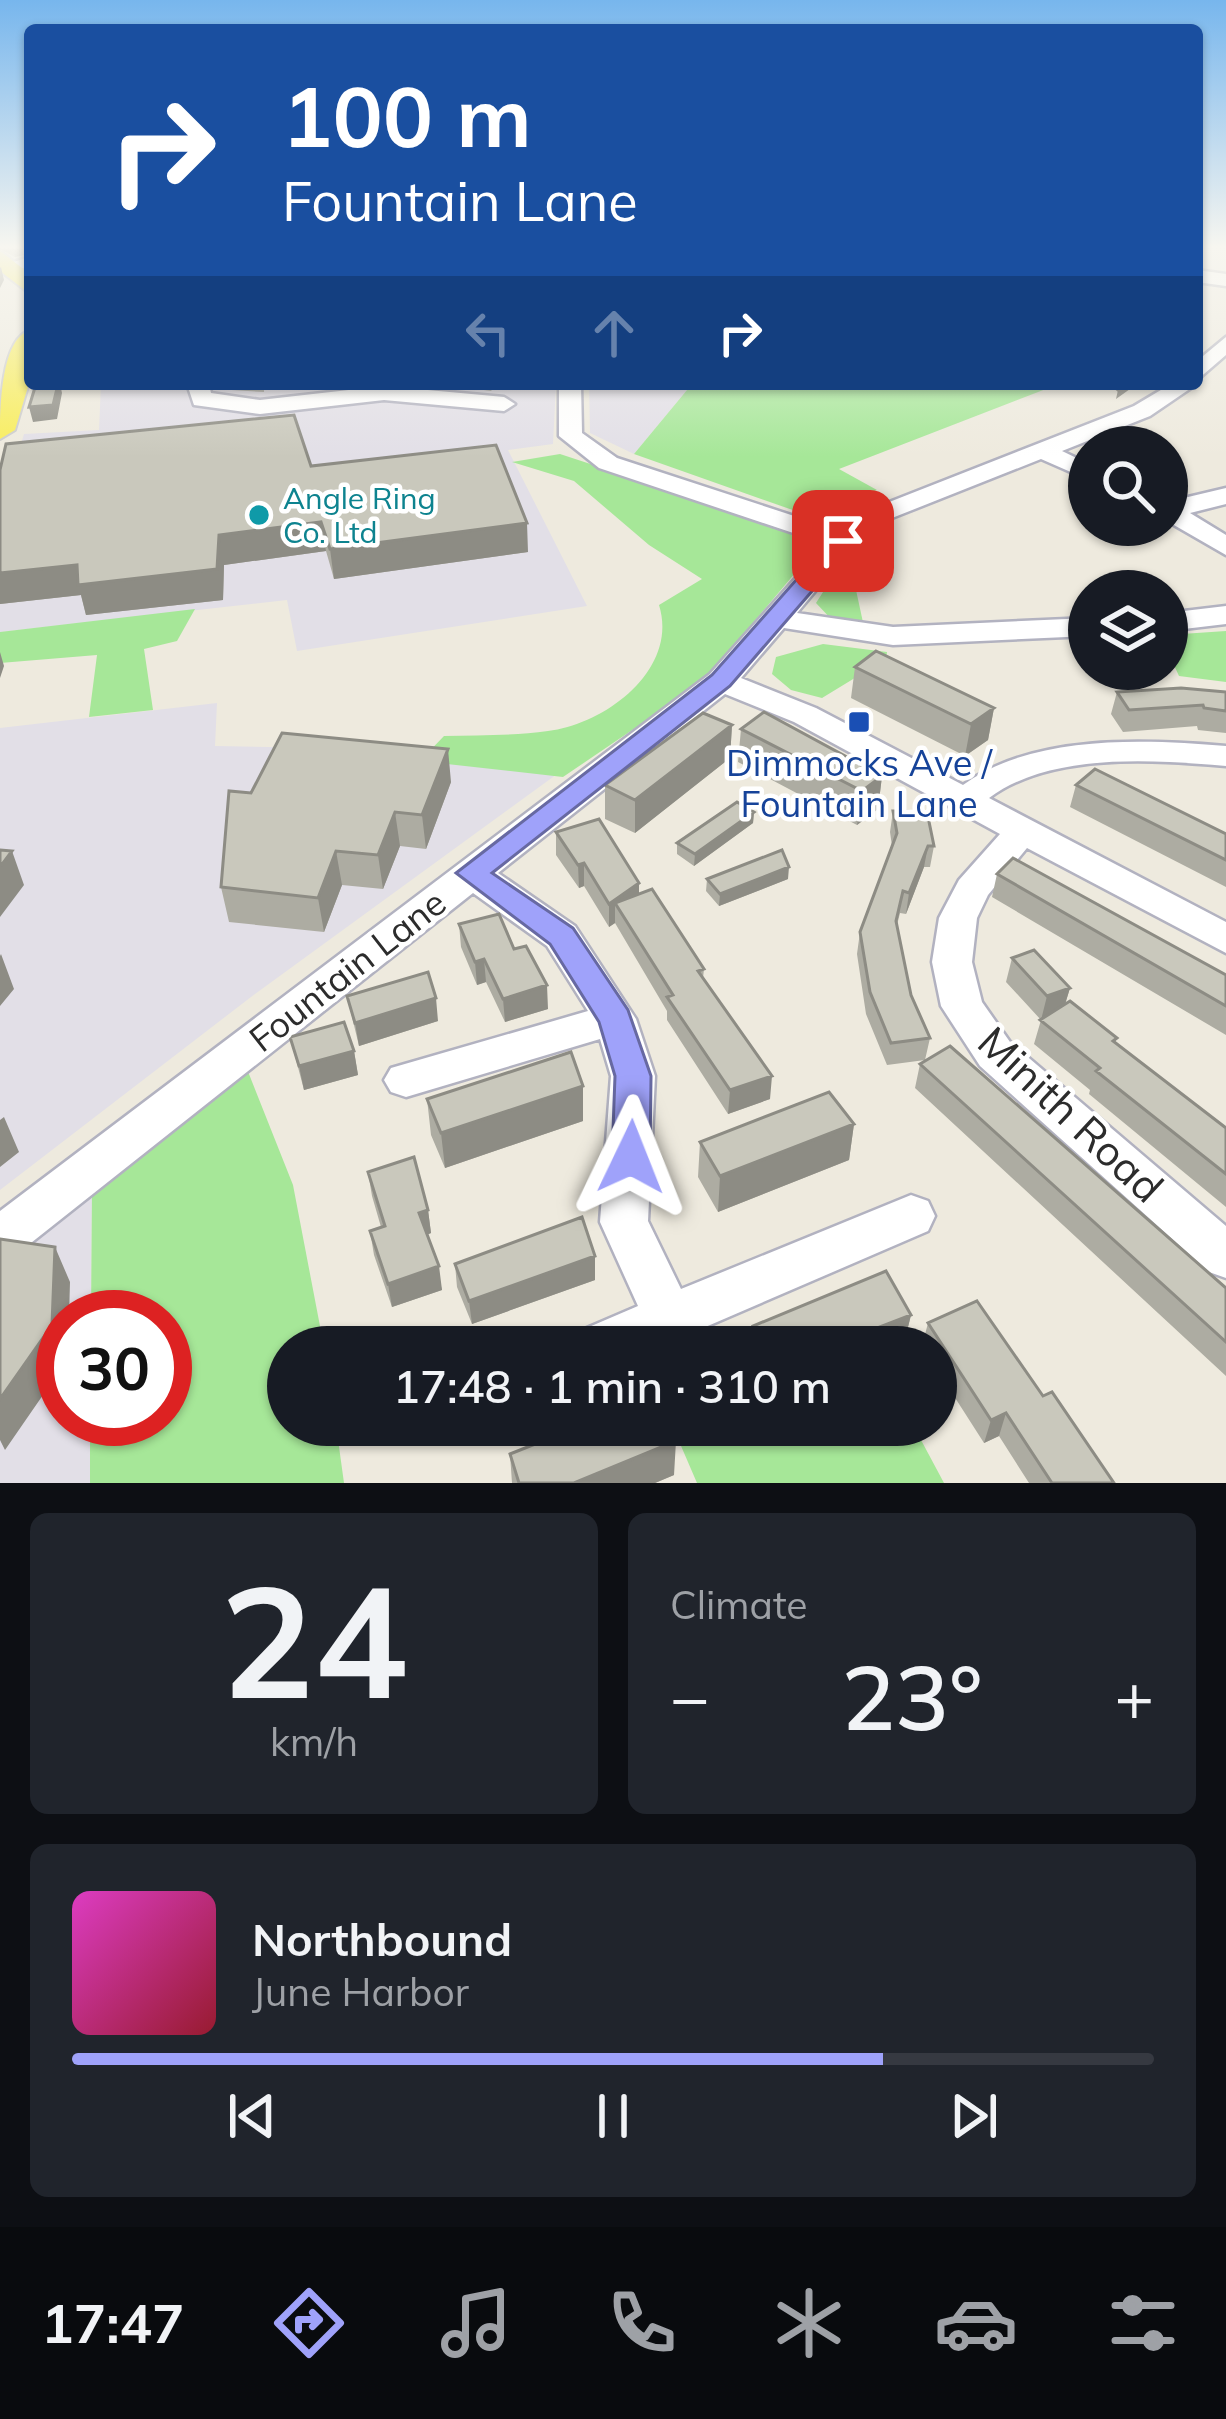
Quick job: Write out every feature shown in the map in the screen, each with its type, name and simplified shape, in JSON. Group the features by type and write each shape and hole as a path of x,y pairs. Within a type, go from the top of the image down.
{"main road":[{"path":"0,430 24,356"}],"street":[{"path":"1203,368 1226,343"},
{"path":"200,390 202,400 260,407 372,390"},
{"path":"400,390 504,404"},
{"path":"569,390 571,436 608,463 843,541"},
{"name":"Fountain Lane","path":"0,1239 721,681 843,541 883,512 1142,411 1176,390"},
{"path":"1042,451 1068,463"},
{"path":"1188,505 1226,496"},
{"path":"1188,523 1226,547"},
{"path":"1188,620 1226,615"},
{"path":"778,617 827,633 866,638 1068,628"},
{"path":"721,681 805,715 1226,939"},
{"path":"965,800 999,776 1026,767 1182,751 1226,756"},
{"name":"Minith Road","path":"1023,830 972,889 958,918 952,962 962,1006 994,1054 1226,1256"},
{"path":"471,873 561,936 616,1019 633,1076 624,1222 669,1317"},
{"path":"406,1080 616,1019"},
{"path":"648,1326 911,1216"}],"shaded area":[{"path":"101,390 556,390 553,444 508,450 587,606 297,651 287,600 0,632 0,514 24,434 99,430"},
{"path":"589,390 687,390 634,454 590,433"},
{"path":"217,703 215,746 586,753 251,997 0,1190 0,728"},
{"path":"92,1188 91,1290 36,1290 36,1446 90,1446 90,1483 0,1483 0,1259"}],"green space":[{"path":"687,390 1043,390 839,469 877,490 804,514 634,454"},
{"path":"560,454 785,528 803,547 807,559 703,682 563,777 420,761 444,736 548,731 614,705 648,671 658,651 659,605 702,579 649,545 574,481 512,462"},
{"path":"848,553 864,627 833,621 816,603"},
{"path":"195,609 177,641 144,649 153,710 89,717 97,655 0,663 0,632"},
{"path":"1226,631 1226,682 1188,677 1188,634"},
{"path":"823,644 887,652 886,659 822,698 791,690 772,674 776,657"},
{"path":"247,1069 293,1185 320,1326 267,1326 267,1446 339,1446 344,1483 90,1483 90,1446 192,1446 192,1290 91,1290 92,1188"},
{"path":"681,1446 924,1446 944,1483 697,1483"}],"building":[{"path":"34,390 57,390 53,405 29,407"},
{"name":"Angle Ring Co. Ltd","path":"294,415 311,466 496,445 527,523 330,549 321,522 219,535 217,569 78,585 77,565 0,573 0,470 6,444"},
{"path":"876,651 994,708 971,724 855,667"},
{"path":"1117,692 1226,692 1226,711 1203,705 1129,710"},
{"path":"764,712 882,776 862,791 741,729"},
{"path":"703,713 732,725 635,800 605,785"},
{"path":"282,733 448,749 422,815 395,812 378,855 336,851 318,898 221,887 229,791 251,793"},
{"path":"1095,769 1226,834 1226,860 1076,785"},
{"path":"737,802 754,812 695,854 677,843"},
{"path":"893,811 927,812 934,846 928,846 909,893 903,891 896,921 911,995 930,1038 891,1043 870,992 860,932 897,833"},
{"path":"599,819 639,883 609,904 584,863 578,865 556,832"},
{"path":"0,850 12,851 0,867"},
{"path":"782,850 789,867 720,894 707,879"},
{"path":"1013,858 1226,975 1226,1006 997,874"},
{"path":"652,889 704,969 698,971 772,1076 730,1090 667,997 673,995 615,903"},
{"path":"499,914 514,949 526,946 547,985 503,999 484,959 475,962 459,924"},
{"path":"1034,950 1070,988 1047,996 1012,958"},
{"path":"428,972 436,998 355,1023 347,996"},
{"path":"1070,1001 1117,1038 1113,1041 1226,1128 1226,1174 1040,1020"},
{"path":"344,1022 354,1051 299,1066 290,1037"},
{"path":"950,1046 1226,1288 1226,1342 920,1064"},
{"path":"571,1052 583,1086 441,1133 427,1099"},
{"path":"829,1092 854,1124 720,1176 700,1142"},
{"path":"414,1157 428,1210 419,1213 439,1266 388,1284 370,1231 385,1226 368,1172"},
{"path":"582,1217 595,1256 469,1301 455,1264"},
{"path":"0,1239 55,1247 53,1290 36,1290 36,1348 0,1399"},
{"path":"886,1271 911,1315 882,1326 753,1326"},
{"path":"977,1301 1043,1396 1052,1392 1114,1483 1052,1483 1006,1413 991,1420 957,1368 957,1326 928,1323"},
{"path":"530,1446 664,1446 574,1483 519,1483 510,1454"}],"place":[{"name":"Angle Ring Co. Ltd","path":"259,515"},
{"name":"Dimmocks Ave / Fountain Lane","path":"859,722"}],"route":[{"path":"631,1157 633,1076 616,1019 561,936 471,873 721,681 843,541"}]}
